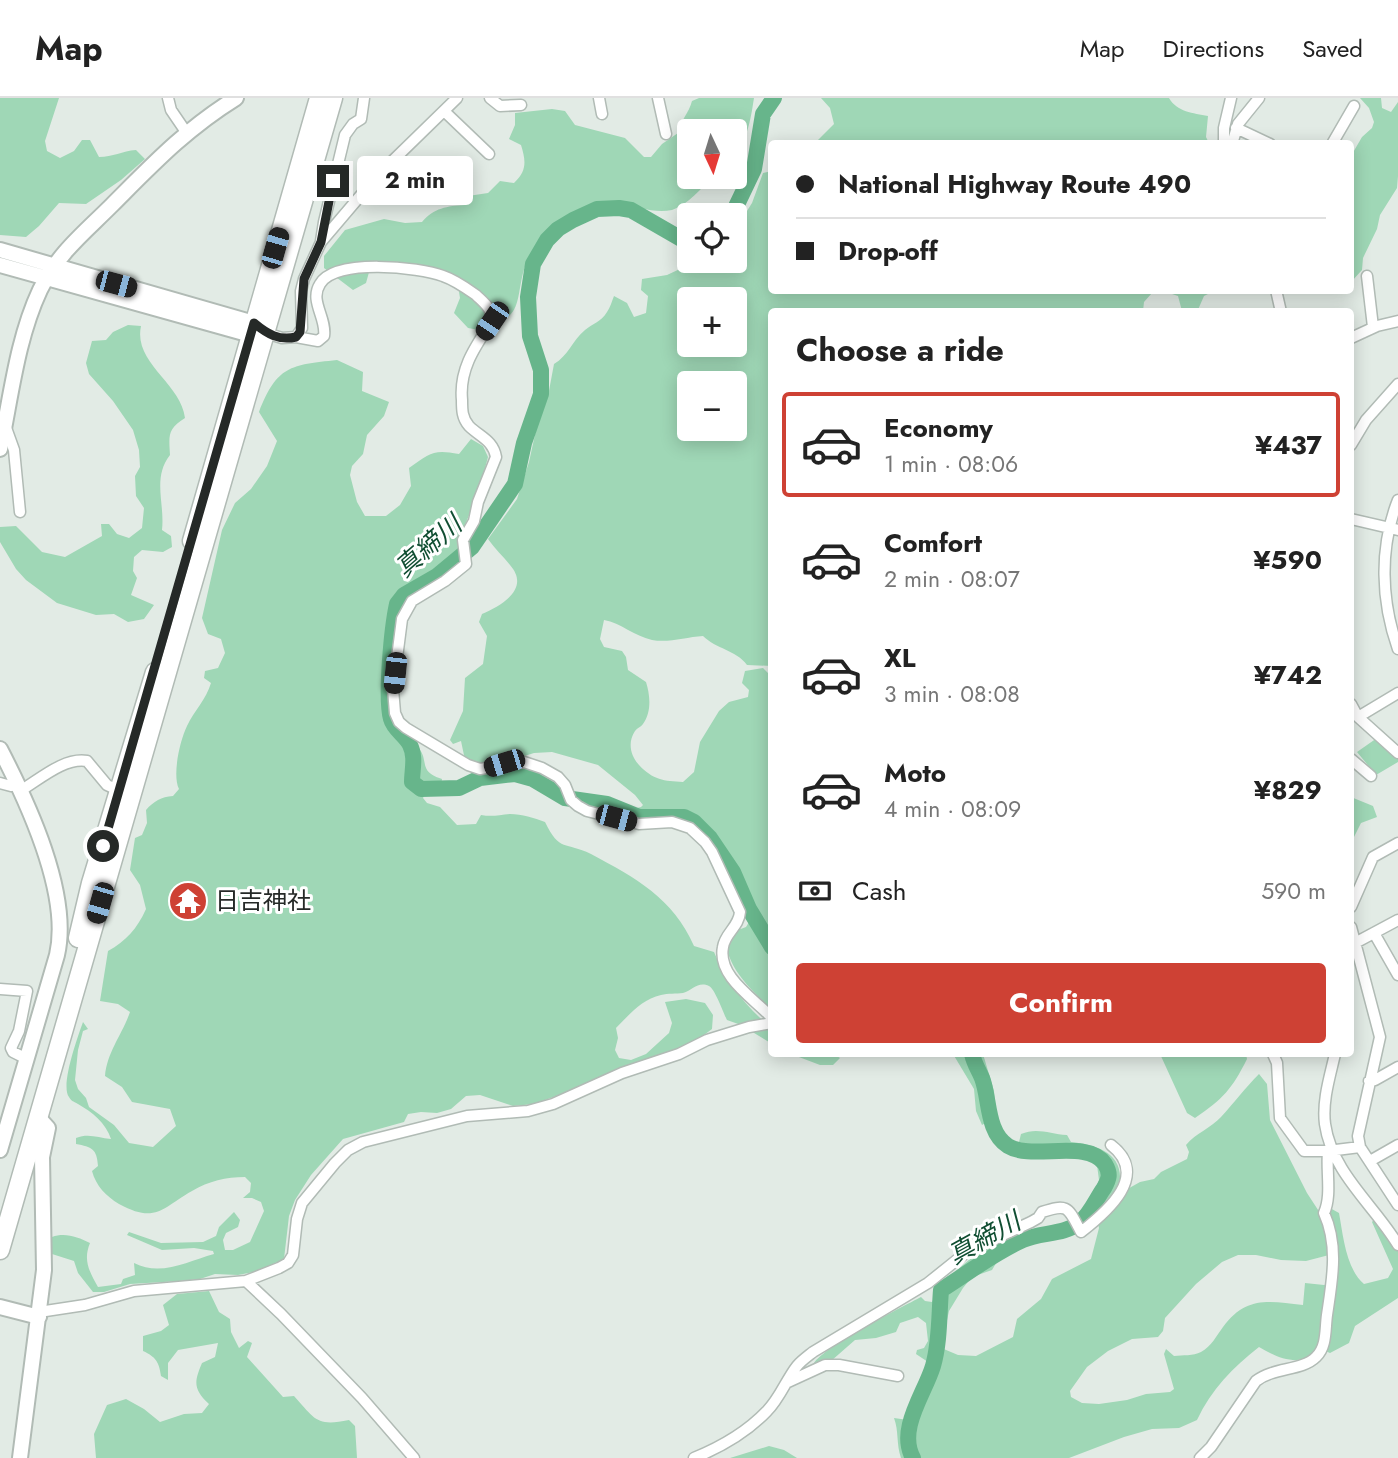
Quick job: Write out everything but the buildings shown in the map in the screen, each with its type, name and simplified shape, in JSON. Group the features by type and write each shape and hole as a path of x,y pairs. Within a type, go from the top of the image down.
{"highway":[{"path":"0,1250 125,793 257,331 318,98"},
{"path":"257,331 333,98"},
{"path":"0,1206 75,948 91,883 125,793"}],"street":[{"path":"168,98 171,110 186,132"},
{"path":"0,449 18,359 32,312 50,272 86,228 186,132 236,98"},
{"path":"321,242 345,135 361,119 364,98"},
{"path":"296,337 302,328 304,279 321,242 378,175 457,98"},
{"path":"490,98 500,106 521,105"},
{"path":"599,98 602,114"},
{"path":"659,98 666,134"},
{"path":"1224,140 1231,98"},
{"path":"1233,140 1236,128 1259,98"},
{"path":"1334,140 1354,106"},
{"path":"444,111 489,154"},
{"path":"1236,128 1262,140"},
{"path":"378,175 433,189"},
{"path":"0,250 50,272 282,338 296,337 318,341 324,336 325,329 316,298 318,286 325,277 339,271 389,267 416,269 444,276 466,288 488,307 492,321 467,362 461,379 461,389 466,423 490,441 496,457 478,502 474,521 463,540 466,564 445,581 412,601 402,619 393,689 398,722 468,765 480,769 504,763 524,762 558,777 578,806 587,811 639,824 681,824 705,842 740,912 738,922 722,948 724,961 729,974 768,1016"},
{"path":"0,265 50,272"},
{"path":"1367,276 1373,327"},
{"path":"1354,336 1373,327 1398,321"},
{"path":"1354,440 1366,420 1398,384"},
{"path":"5,425 14,450 20,512"},
{"path":"1398,500 1394,529 1384,563 1385,598 1398,649"},
{"path":"1354,520 1394,529"},
{"path":"1358,717 1398,693"},
{"path":"1354,710 1358,717 1398,753"},
{"path":"0,749 19,788 46,859 62,927 57,955 4,1128 0,1150"},
{"path":"0,783 19,788 45,773 80,760 87,761 107,785 125,793"},
{"path":"1354,762 1371,776"},
{"path":"1354,900 1373,857 1398,843"},
{"path":"1355,943 1398,920"},
{"path":"1374,933 1398,975"},
{"path":"1354,939 1380,1037 1357,1136 1360,1147 1398,1205"},
{"path":"0,989 27,991 19,1031 11,1048 13,1052 27,1059"},
{"path":"0,1307 39,1314 134,1291 246,1281 260,1277 288,1263 293,1255 297,1219 302,1203 348,1150 363,1142 467,1116 528,1111 553,1104 622,1073 679,1054 707,1040 768,1021"},
{"path":"1274,1057 1277,1063 1280,1118 1304,1151 1360,1147"},
{"path":"1334,1057 1325,1113 1331,1151 1346,1177 1374,1209 1398,1245"},
{"path":"1370,1081 1398,1067"},
{"path":"20,1458 39,1314 44,1246 42,1157 48,1128 38,1117"},
{"path":"694,1458 726,1443 747,1429 768,1410 789,1382 797,1366 813,1352 928,1283 968,1251 1031,1222 1042,1212 1060,1206 1068,1209 1081,1232 1109,1207 1121,1193 1127,1179 1127,1163 1121,1153 1111,1145"},
{"path":"1370,1161 1398,1145"},
{"path":"1200,1458 1211,1447 1256,1381 1265,1374 1302,1365 1315,1358 1323,1347 1334,1271 1330,1227 1324,1213 1328,1203 1326,1171 1331,1151"},
{"path":"246,1281 362,1398 414,1458"},
{"path":"789,1382 825,1365 898,1376"}],"green space":[{"path":"0,98 59,98 45,141 47,151 60,158 74,151 82,140 90,140 99,157 136,150 145,159 121,180 86,204 59,203 26,237 0,235"},
{"path":"699,98 754,98 747,130 747,119 684,119 692,101"},
{"path":"821,98 1169,98 1181,109 1208,116 1208,140 818,140 834,124 830,108"},
{"path":"1360,98 1381,98 1382,108 1391,112 1398,102 1397,188 1380,215 1377,229 1363,258 1362,270 1354,279 1354,151 1362,137 1372,128 1374,122 1369,108"},
{"path":"552,109 565,111 575,125 625,138 644,157 651,157 662,144 677,134 677,189 701,189 684,203 677,203 677,207 672,210 659,211 611,202 586,208 570,217 545,235 532,253 525,266 515,309 511,315 504,319 483,322 479,330 468,328 454,313 460,298 457,279 371,265 366,283 353,290 324,268 324,256 345,230 384,219 405,223 422,222 441,209 465,205 468,196 488,193 500,181 514,183 523,170 524,161 521,145 509,139 515,125 515,113"},
{"path":"768,172 768,294 1151,294 1144,302 1143,308 768,308 768,666 747,665 703,636 658,641 639,636 604,620 600,639 604,647 622,651 628,670 646,682 648,714 631,740 631,749 644,770 664,780 683,782 694,772 700,742 719,711 729,702 748,697 749,690 742,683 745,671 763,668 768,673 768,1007 745,983 730,958 727,949 738,930 746,927 749,922 748,913 724,865 714,837 692,816 677,811 660,810 635,820 576,802 573,792 602,798 633,809 643,805 635,795 598,765 552,752 534,753 518,758 515,767 552,781 561,792 558,797 517,781 476,775 465,760 461,741 453,744 450,740 463,711 465,678 483,664 487,636 479,622 482,614 511,596 517,582 516,574 510,565 488,539 517,499 548,396 554,364 581,334 605,315 614,296 627,303 634,317 646,313 648,296 641,290 642,279 667,275 677,270 677,273 747,273 747,211 763,173"},
{"path":"1172,294 1208,294 1204,296 1199,308 1181,308 1178,296"},
{"path":"128,325 141,326 140,339 144,351 175,394 185,418 170,434 170,455 160,482 162,530 171,536 172,547 163,552 142,550 134,557 133,571 137,578 131,595 154,605 144,619 128,622 114,614 96,615 57,603 26,580 0,542 0,527 16,526 42,552 65,557 102,536 101,524 109,524 117,534 129,538 142,528 144,508 136,496 135,476 140,467 139,450 133,430 113,401 89,374 86,363 92,341 106,340 113,332"},
{"path":"337,360 363,372 362,391 389,402 384,416 367,435 363,454 352,466 350,475 357,502 365,516 386,516 400,505 411,486 409,468 427,456 437,452 459,454 471,439 483,446 488,457 479,491 458,542 458,553 445,564 396,593 389,624 382,687 387,723 395,734 418,747 429,773 442,779 441,786 428,787 423,798 427,803 440,807 457,825 476,824 481,815 510,814 545,822 559,842 591,854 638,881 664,902 685,929 694,946 714,952 738,994 768,1025 768,1042 727,1020 709,986 702,985 683,993 654,997 636,1008 616,1028 618,1038 615,1050 619,1058 631,1060 646,1054 669,1033 672,1023 665,1002 686,999 705,1003 713,1015 712,1029 692,1044 676,1051 616,1069 595,1082 534,1104 513,1106 480,1095 466,1096 451,1109 437,1113 408,1114 404,1122 343,1139 311,1175 295,1200 289,1216 284,1259 258,1271 130,1284 104,1292 93,1292 78,1273 74,1261 52,1254 52,1237 71,1236 90,1243 88,1265 98,1287 121,1284 123,1279 135,1275 134,1263 144,1267 164,1268 214,1254 213,1251 194,1248 162,1250 127,1235 129,1232 161,1243 203,1242 216,1236 219,1227 234,1212 240,1220 238,1227 226,1233 223,1240 225,1250 233,1250 250,1242 264,1211 261,1202 243,1198 250,1192 251,1183 245,1177 224,1179 205,1185 165,1208 150,1213 142,1213 119,1204 106,1194 96,1181 92,1171 98,1166 95,1152 76,1144 76,1138 85,1136 111,1139 109,1133 93,1114 71,1099 67,1083 83,1022 88,1029 83,1031 78,1050 75,1080 89,1107 114,1125 129,1143 153,1147 176,1126 170,1109 132,1102 122,1087 105,1076 112,1051 130,1012 118,1004 100,1001 108,951 130,934 146,909 140,885 130,870 135,838 142,835 147,823 146,810 158,800 173,796 179,789 176,775 182,740 211,683 204,678 205,671 218,668 225,653 221,639 208,634 202,618 222,530 235,503 251,489 267,466 277,441 259,412 272,385 279,377 287,371 308,364"},
{"path":"1377,738 1398,757 1398,762 1376,775 1357,752"},
{"path":"1354,798 1373,806 1377,817 1361,823 1354,837"},
{"path":"799,1057 840,1058 833,1065 820,1065"},
{"path":"955,1057 984,1057 994,1091 996,1117 982,1125 976,1111 974,1089"},
{"path":"1161,1057 1247,1057 1226,1093 1195,1118 1187,1113"},
{"path":"1259,1074 1267,1084 1270,1120 1328,1230 1329,1255 1306,1261 1238,1255 1222,1262 1196,1284 1165,1318 1163,1331 1158,1337 1132,1339 1108,1351 1087,1367 1070,1391 1071,1397 1082,1403 1099,1404 1170,1392 1174,1389 1164,1354 1166,1349 1174,1356 1198,1353 1214,1341 1232,1317 1249,1305 1279,1302 1303,1305 1305,1283 1324,1285 1336,1282 1330,1208 1339,1213 1349,1261 1364,1284 1388,1278 1393,1269 1372,1222 1376,1217 1398,1246 1398,1298 1355,1326 1349,1343 1330,1353 1318,1348 1314,1357 1299,1360 1279,1357 1259,1347 1224,1380 1197,1420 1179,1428 1152,1429 1124,1437 1069,1458 901,1458 894,1418 908,1420 923,1398 931,1364 916,1354 928,1341 926,1323 918,1317 900,1323 896,1332 855,1340 831,1361 813,1365 830,1349 921,1297 932,1302 938,1292 969,1260 994,1243 1018,1236 1019,1245 998,1260 992,1270 972,1277 963,1288 949,1311 939,1347 958,1355 976,1356 1013,1337 1017,1319 1041,1299 1052,1279 1091,1259 1099,1228 1096,1214 1086,1211 1099,1180 1097,1165 1084,1157 1018,1146 1021,1134 1038,1131 1067,1135 1071,1142 1108,1153 1118,1166 1119,1187 1124,1191 1140,1182 1154,1179 1161,1172 1187,1159 1189,1152 1186,1145 1217,1121"},
{"path":"209,1291 219,1312 230,1319 231,1332 239,1348 248,1341 252,1343 247,1357 283,1397 294,1396 312,1416 323,1422 349,1420 355,1426 357,1458 96,1458 94,1434 107,1405 126,1399 160,1422 184,1414 202,1413 209,1404 200,1394 196,1380 202,1363 215,1357 218,1343 178,1350 168,1363 168,1380 161,1376 154,1358 143,1351 143,1336 161,1331 169,1325 163,1305 177,1294"},
{"path":"769,1446 784,1450 797,1458 730,1458"}],"waterway":[{"name":"真締川","path":"738,203 754,169 763,114 774,98"},
{"name":"真締川","path":"677,237 631,210 619,208 597,209 558,229 547,240 533,264 528,297 530,336 541,370 541,394 524,443 515,484 472,547 437,576 404,595 397,604 390,662 389,709 392,723 408,741 412,750 412,782 421,789 459,788 480,778 515,774 533,779 565,798 607,804 639,817 684,817 694,822 710,838 733,872 749,909 768,940"},
{"name":"真締川","path":"913,1458 908,1435 914,1411 933,1366 941,1290 1012,1245 1030,1237 1066,1230 1079,1223 1093,1207 1109,1176 1105,1164 1097,1156 1086,1152 1018,1150 1001,1140 992,1124 985,1086 973,1057"}],"place":[{"name":"日吉神社","path":"188,901"}],"route":[{"path":"103,846 254,323 266,333 282,338 296,337 300,332 304,279 321,242 333,181"}]}
